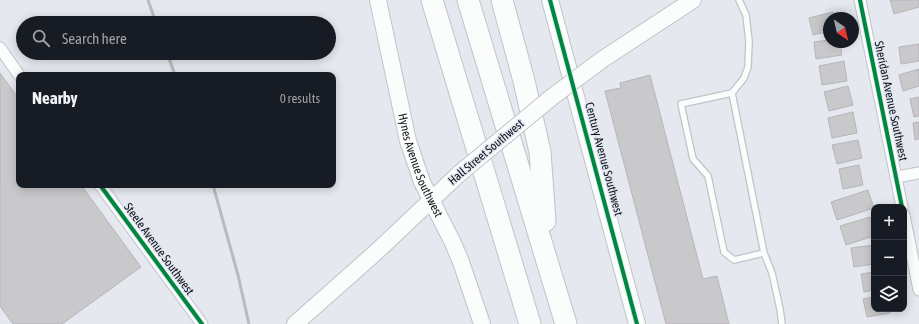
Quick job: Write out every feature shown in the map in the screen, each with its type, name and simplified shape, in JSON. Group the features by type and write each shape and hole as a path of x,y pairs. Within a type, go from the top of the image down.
{"highway":[{"path":"432,0 530,324"},
{"path":"468,0 566,324"},
{"path":"502,0 524,81 540,152 547,260"}],"main road":[{"name":"Hynes Avenue Southwest","path":"378,0 408,141 417,169 453,243 482,324"},
{"name":"Century Avenue Southwest","path":"550,0 637,324"},
{"name":"Hall Street Southwest","path":"295,324 374,254 460,173 546,101 603,59 693,0"}],"street":[{"name":"Sheridan Avenue Southwest","path":"860,0 901,204"},
{"path":"0,48 17,72"},
{"path":"896,177 919,172"},
{"name":"Steele Avenue Southwest","path":"102,188 202,324"},
{"path":"907,231 919,290"}],"lane":[{"path":"738,0 746,15 749,41 748,67 744,78 732,93 681,104 694,159 708,176 724,252 734,260 764,253"},
{"path":"732,93 764,253 772,273 782,324"}],"building":[{"path":"890,0 919,0 919,7 894,14"},
{"path":"823,14 823,32 813,35 809,18"},
{"path":"823,41 823,48 841,48 842,55 816,59 814,42"},
{"path":"919,44 919,61 901,64 899,47"},
{"path":"844,61 847,81 822,85 819,66"},
{"path":"919,69 919,86 903,91 899,75"},
{"path":"0,73 16,95 16,188 83,188 141,267 62,324 13,324 0,306"},
{"path":"650,75 703,279 717,276 729,324 666,324 605,91 621,88 620,83"},
{"path":"848,86 853,105 829,111 824,92"},
{"path":"919,97 919,116 914,117 910,99"},
{"path":"853,112 857,133 832,138 828,118"},
{"path":"919,122 919,139 915,140 913,123"},
{"path":"858,140 862,158 837,164 832,145"},
{"path":"859,165 863,185 843,189 839,169"},
{"path":"868,190 873,204 871,204 871,209 837,220 831,202"},
{"path":"870,217 871,237 846,245 840,226"},
{"path":"871,245 871,264 854,267 851,248"},
{"path":"871,272 871,291 864,292 861,274"},
{"path":"871,298 871,312 890,313 867,317 863,299"}],"railway":[{"path":"148,0 154,16"},
{"path":"170,60 174,72"},
{"path":"214,188 238,275 249,324"}],"cycle path":[{"path":"550,0 637,324"},
{"path":"860,0 901,204"},
{"path":"102,188 202,324"}]}
